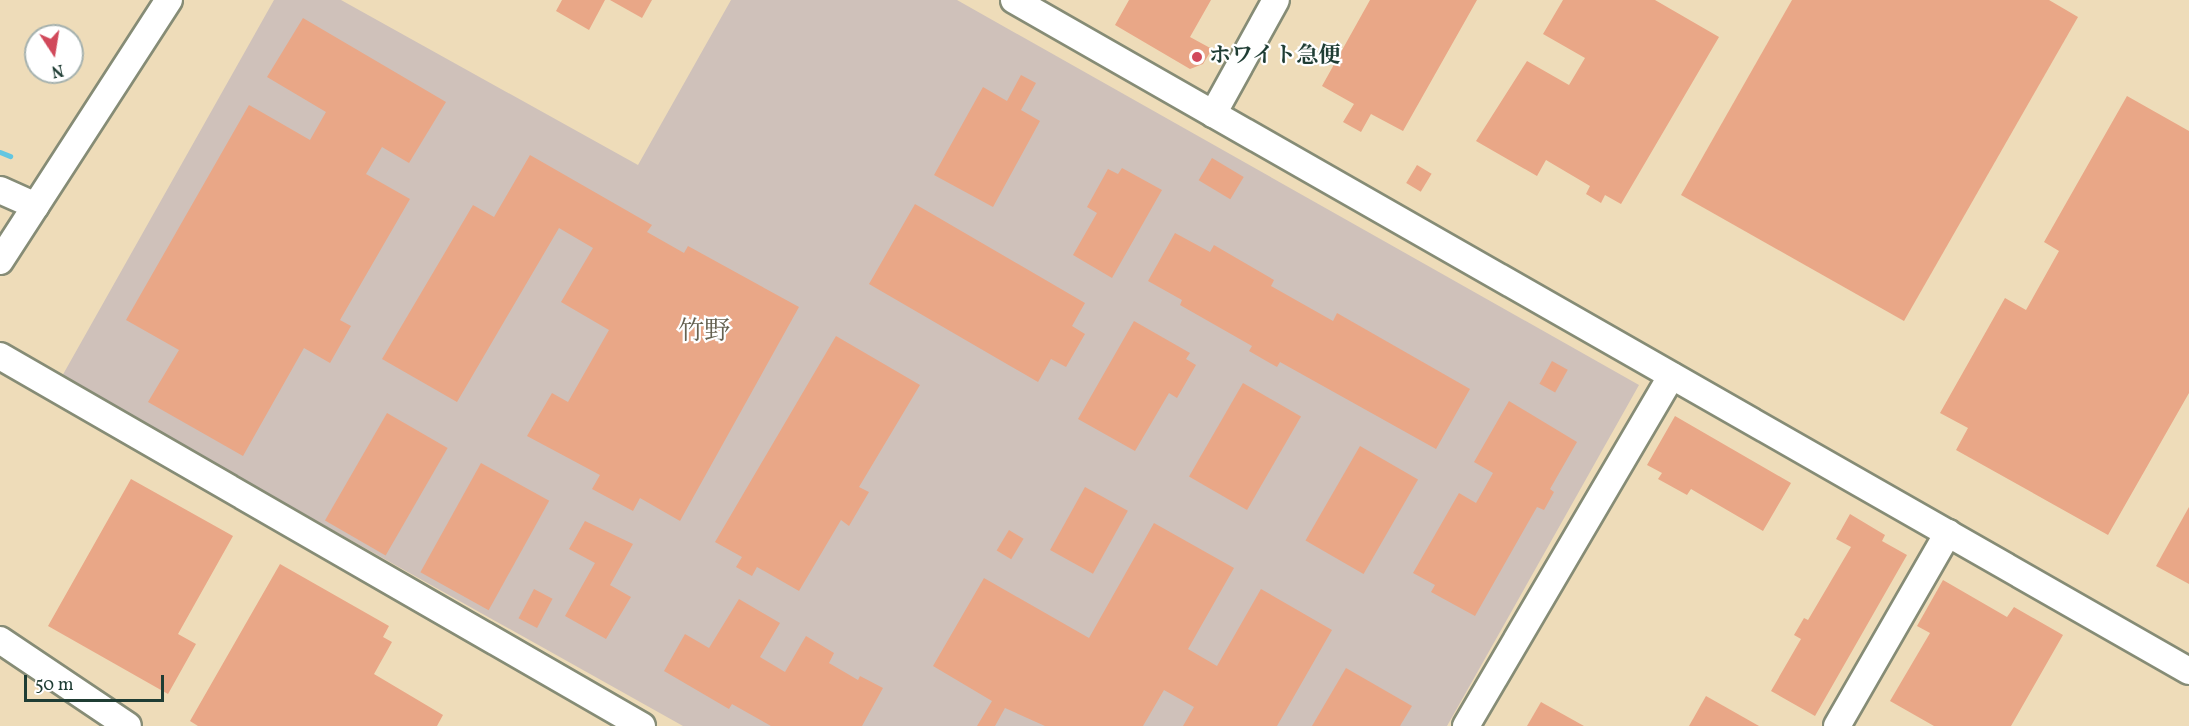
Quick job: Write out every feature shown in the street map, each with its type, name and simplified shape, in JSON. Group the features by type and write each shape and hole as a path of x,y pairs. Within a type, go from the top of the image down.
{"street":[{"path":"0,261 169,0"},
{"path":"1014,0 2189,671"},
{"path":"1213,114 1276,0"},
{"path":"0,190 36,206"},
{"path":"0,356 642,726"},
{"path":"1466,726 1671,376"},
{"path":"1838,726 1948,533"},
{"path":"0,640 128,726"}],"shaded area":[{"path":"274,0 341,0 638,165 731,0 957,0 1639,385 1447,726 683,726 61,378"}],"building":[{"path":"562,0 605,0 589,30 556,11"},
{"path":"610,0 652,0 642,18"},
{"path":"1129,0 1211,0 1190,37 1212,49 1203,64 1190,69 1115,25"},
{"path":"1370,0 1477,0 1403,131 1371,114 1361,132 1343,122 1354,104 1322,86"},
{"path":"1563,0 1655,0 1719,37 1621,204 1605,195 1601,203 1586,194 1590,186 1546,160 1537,176 1476,141 1527,61 1569,85 1585,58 1543,34"},
{"path":"1792,0 2049,0 2078,17 1904,321 1681,195"},
{"path":"303,18 446,102 409,163 382,147 366,174 410,199 340,320 351,326 330,363 304,348 243,456 148,402 179,350 126,320 249,105 310,140 326,112 267,77"},
{"path":"1021,75 1036,83 1021,110 1040,121 993,207 934,175 983,87 1007,101"},
{"path":"2127,96 2189,131 2189,393 2108,535 1956,450 1968,428 1940,413 2005,298 2026,310 2059,251 2044,242"},
{"path":"530,155 652,225 647,232 684,253 688,246 799,307 680,521 640,498 633,511 592,489 600,475 527,436 552,393 568,402 609,330 561,302 593,248 559,228 457,402 382,359 473,205 494,217"},
{"path":"1212,158 1244,177 1230,199 1199,180"},
{"path":"1417,165 1432,174 1421,192 1406,183"},
{"path":"1122,168 1162,190 1112,278 1073,255 1097,213 1087,207 1108,169 1118,174"},
{"path":"915,204 1085,303 1072,326 1085,334 1066,367 1051,359 1038,382 869,284"},
{"path":"1175,233 1210,252 1214,245 1274,280 1271,286 1333,321 1337,313 1470,389 1436,449 1280,362 1277,367 1249,351 1252,346 1180,305 1182,300 1148,281"},
{"path":"1134,321 1190,353 1186,359 1196,365 1177,398 1169,393 1135,451 1078,419"},
{"path":"836,336 920,385 859,487 869,492 849,526 841,520 799,591 757,567 752,576 736,567 742,557 715,542"},
{"path":"1552,361 1568,370 1555,392 1539,384"},
{"path":"1243,383 1301,416 1247,510 1189,477"},
{"path":"1509,401 1577,442 1550,489 1554,492 1544,510 1537,507 1475,616 1431,592 1435,585 1413,573 1459,493 1476,503 1493,473 1474,462"},
{"path":"387,413 448,448 386,555 325,520"},
{"path":"1675,416 1791,483 1763,531 1691,489 1687,495 1658,479 1662,473 1647,465"},
{"path":"1360,446 1418,480 1364,574 1306,540"},
{"path":"481,463 549,501 489,610 420,572"},
{"path":"131,479 233,536 178,634 196,644 168,694 48,626"},
{"path":"1085,487 1128,511 1093,574 1050,550"},
{"path":"2189,507 2189,584 2156,566"},
{"path":"1850,514 1885,535 1882,541 1907,555 1815,716 1771,691 1801,639 1794,635 1804,618 1808,620 1851,547 1836,539"},
{"path":"585,521 633,544 610,585 631,597 606,639 565,616 595,563 569,549"},
{"path":"1154,523 1234,568 1188,649 1217,666 1261,589 1332,630 1277,726 1183,726 1194,707 1164,690 1143,726 1045,726 1005,708 995,726 977,726 992,701 933,666 984,578 1089,638"},
{"path":"1009,530 1024,539 1011,559 997,551"},
{"path":"280,564 389,626 383,637 392,642 374,674 443,715 437,726 198,726 190,721"},
{"path":"1943,580 2007,617 2014,607 2063,635 2011,726 1934,726 1890,701 1930,633 1917,626"},
{"path":"534,589 553,599 537,628 519,618"},
{"path":"739,599 780,623 760,657 785,672 806,636 834,653 829,663 858,680 860,676 883,688 862,726 771,726 732,704 729,709 664,671 685,634 709,648"},
{"path":"1346,668 1412,706 1400,726 1312,726"},
{"path":"1706,696 1759,726 1689,726"},
{"path":"1541,702 1584,726 1527,726"}],"waterway":[{"path":"0,152 10,156"}],"place":[{"name":"ホワイト急便","path":"1197,57"}],"district":[{"name":"竹野","path":"704,333"}]}
